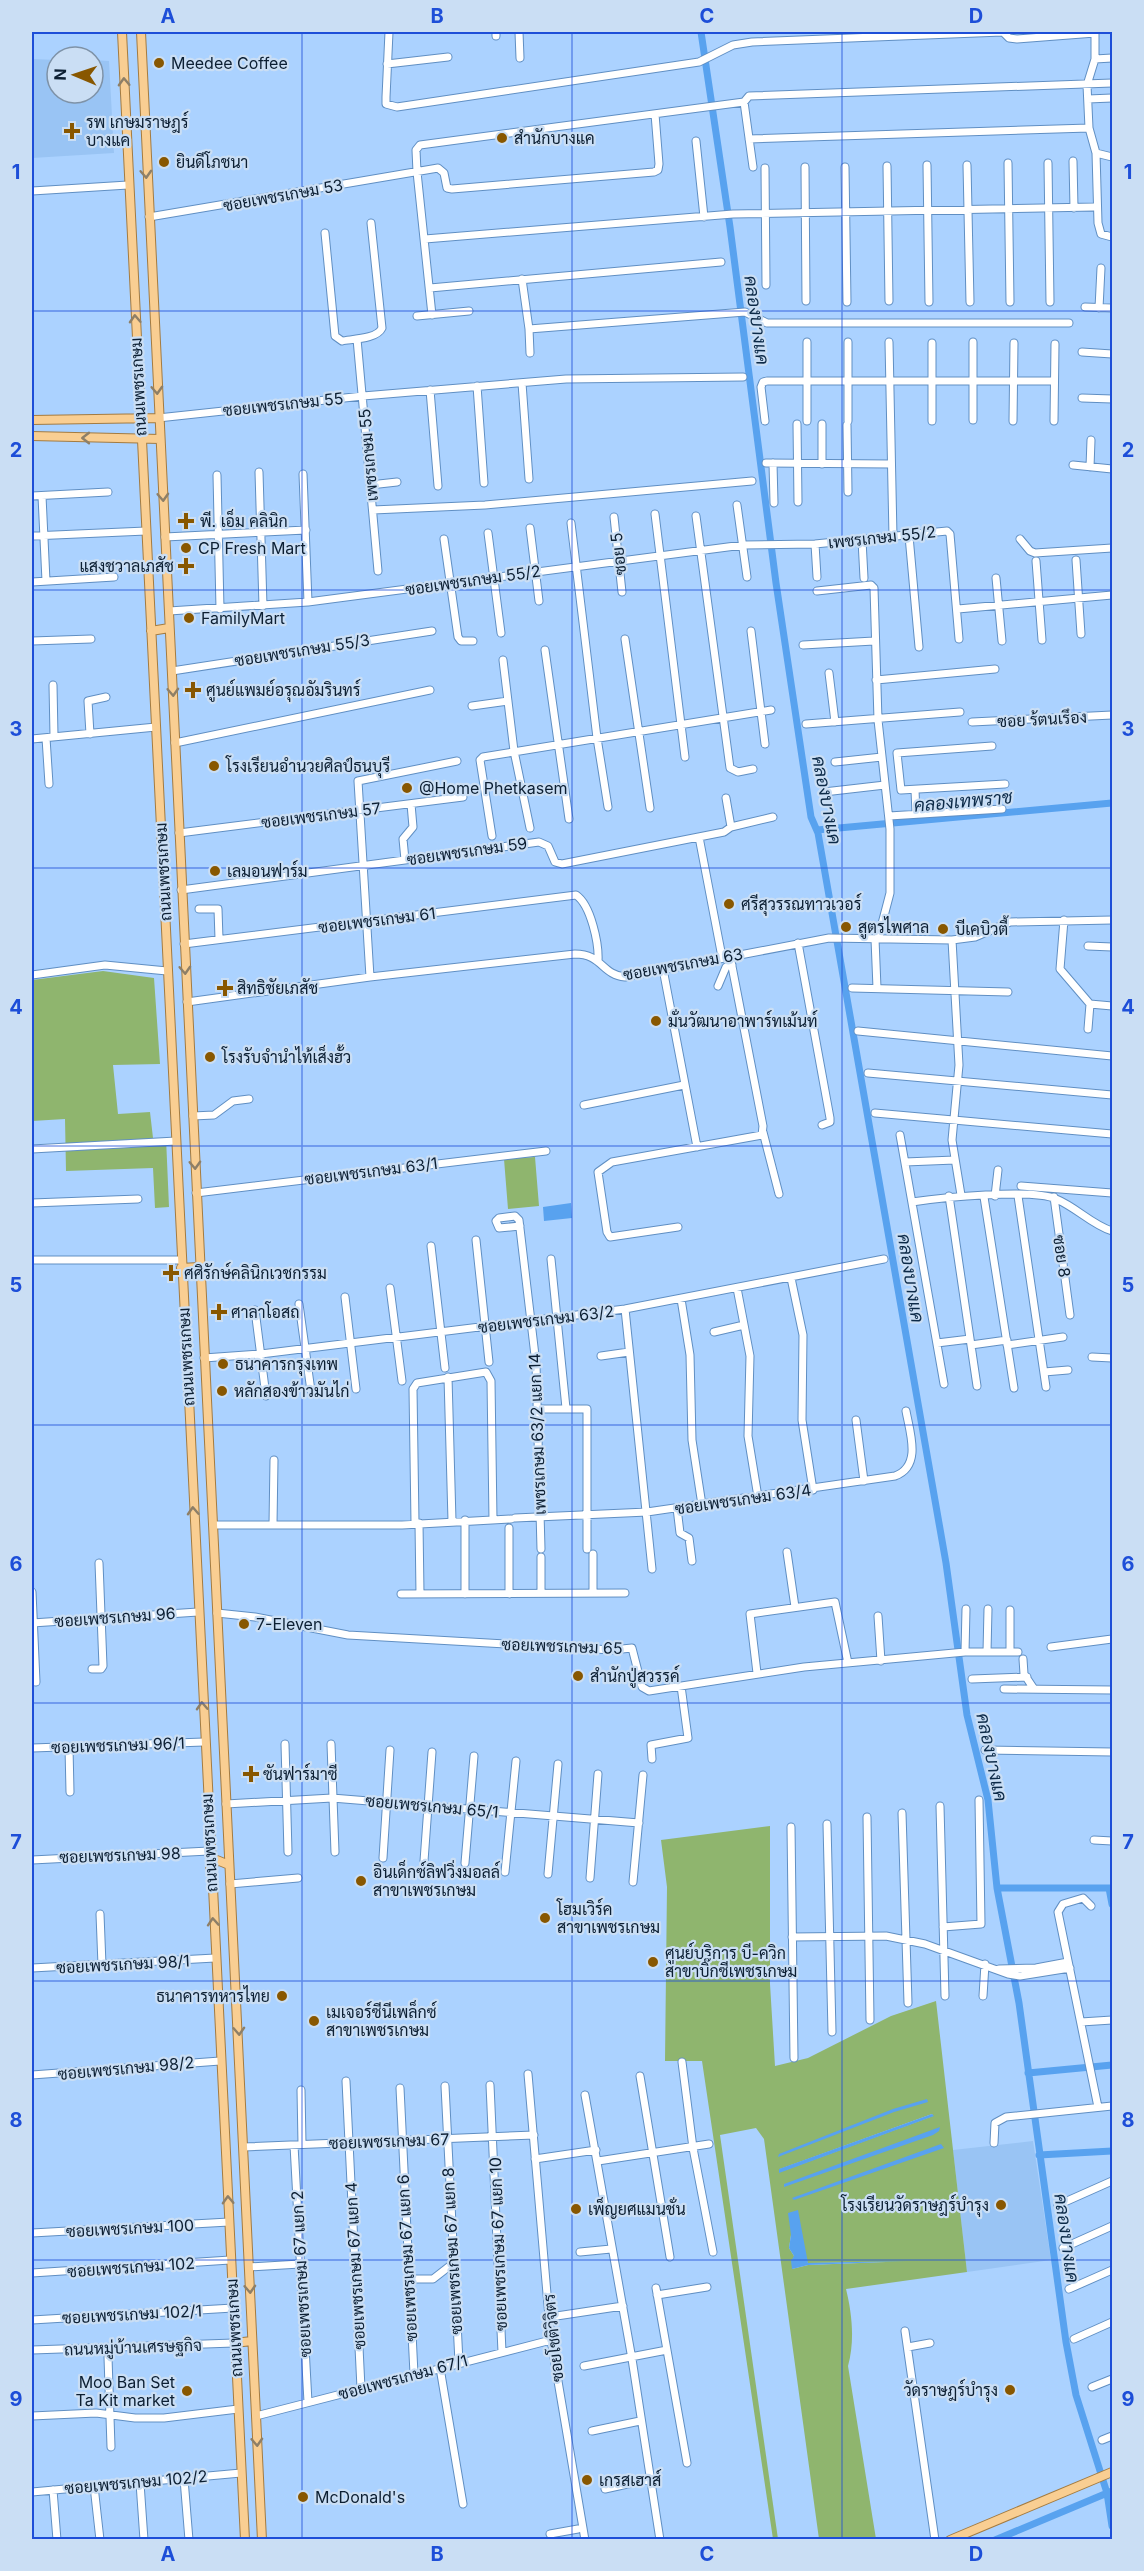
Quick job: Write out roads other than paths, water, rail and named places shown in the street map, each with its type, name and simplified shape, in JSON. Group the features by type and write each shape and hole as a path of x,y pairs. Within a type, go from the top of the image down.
{"main road":[{"name":"ถนนเพชรเกษม","path":"122,32 208,1835 245,2540"},
{"name":"ถนนเพชรเกษม","path":"141,32 148,218 262,2540"},
{"path":"32,420 158,418"},
{"path":"32,436 160,439"},
{"path":"151,631 169,628"},
{"path":"181,1264 199,1267"},
{"path":"208,1835 220,1838 227,1826"},
{"path":"210,1869 217,1860 224,1860 230,1865"},
{"path":"234,2343 252,2342"},
{"path":"955,2538 1113,2472"}],"street":[{"path":"389,32 386,104 397,107 699,62 733,45 752,42 1003,32 1008,38 1017,39 1095,32 1095,59 1087,85 1089,128 1096,153 1098,223 1101,234 1113,237"},
{"path":"519,32 520,58"},
{"path":"387,64 447,57"},
{"path":"1095,59 1113,58"},
{"path":"432,315 417,172 416,150 420,145 744,102 749,96 1113,84"},
{"path":"1088,99 1113,98"},
{"path":"744,102 753,166"},
{"name":"ซอยเพชรเกษม 53","path":"148,218 442,169 447,188 452,189 654,172 658,170 659,164 655,114"},
{"path":"749,139 1089,128"},
{"path":"696,141 704,217"},
{"path":"1096,153 1113,158"},
{"path":"1073,161 1074,208"},
{"path":"1048,163 1050,302"},
{"path":"1008,164 1010,302"},
{"path":"927,165 928,302"},
{"path":"967,165 970,302"},
{"path":"887,166 889,301"},
{"path":"805,167 806,301"},
{"path":"845,167 848,302"},
{"path":"765,168 766,285"},
{"path":"32,191 128,185"},
{"path":"425,239 765,213 1094,207"},
{"path":"325,233 335,336 342,341 357,339 377,334 382,328 370,223"},
{"path":"430,288 721,262"},
{"path":"1099,308 1101,268"},
{"path":"522,279 530,353"},
{"path":"1085,307 1113,308"},
{"path":"417,316 469,311"},
{"path":"529,329 743,312 750,312 758,320 767,323 1069,322"},
{"name":"เพชรเกษม 55","path":"357,339 378,571"},
{"path":"807,342 807,421"},
{"path":"848,342 848,492"},
{"path":"889,342 893,537"},
{"path":"973,342 973,420"},
{"path":"932,343 932,421"},
{"path":"1013,422 1014,343"},
{"path":"1054,344 1054,421"},
{"path":"1082,352 1113,354"},
{"name":"ซอยเพชรเกษม 55","path":"158,418 408,391 566,379 743,377"},
{"path":"765,421 763,382 1054,381"},
{"path":"522,383 529,479"},
{"path":"477,386 484,483"},
{"path":"430,390 438,486"},
{"path":"1082,398 1113,399"},
{"path":"796,424 798,502"},
{"path":"822,424 822,464"},
{"path":"1090,467 1091,440"},
{"path":"774,503 770,463 890,464"},
{"path":"1073,465 1113,469"},
{"path":"260,472 263,606"},
{"path":"303,474 308,602"},
{"path":"217,475 220,609"},
{"path":"370,485 397,482"},
{"path":"373,510 485,505 752,482"},
{"path":"32,496 108,492"},
{"path":"42,496 46,581"},
{"path":"737,505 747,577"},
{"path":"654,514 685,757"},
{"path":"696,516 702,549 721,719 730,768 738,772 753,769"},
{"name":"ซอย 5","path":"614,517 621,592"},
{"path":"571,523 597,738 608,807"},
{"path":"530,528 539,601"},
{"path":"165,537 306,530"},
{"path":"32,536 146,531"},
{"name":"เพชรเกษม 55/2","path":"777,544 814,544 949,532 959,639"},
{"path":"488,533 501,633"},
{"path":"909,536 919,647"},
{"path":"444,539 458,637 461,641 473,641"},
{"path":"1020,539 1030,551 1035,553 1113,548"},
{"path":"862,540 864,578"},
{"name":"ซอยเพชรเกษม 55/2","path":"169,611 308,602 702,549 777,544"},
{"path":"814,544 817,577"},
{"path":"1076,560 1081,634"},
{"path":"1036,561 1042,640"},
{"path":"32,582 114,577"},
{"path":"996,578 1002,641"},
{"path":"817,591 874,587 878,720 890,829 890,893 877,939 877,988"},
{"path":"958,609 1113,595"},
{"name":"ซอยเพชรเกษม 55/3","path":"172,671 432,631"},
{"path":"751,631 765,744"},
{"path":"32,641 91,639"},
{"path":"626,639 650,808"},
{"path":"803,645 874,641"},
{"path":"544,651 569,819"},
{"path":"503,660 514,752 530,828"},
{"path":"876,680 996,669"},
{"path":"829,673 835,722"},
{"path":"53,685 54,736"},
{"path":"175,743 430,690"},
{"path":"90,734 88,701 106,697"},
{"path":"472,706 508,702"},
{"path":"492,836 480,760 483,757 771,710"},
{"path":"806,724 960,712"},
{"name":"ซอย ร้ตนเรึอง","path":"972,722 1113,715"},
{"path":"32,739 156,727"},
{"path":"46,738 49,784"},
{"path":"901,790 897,753 992,746"},
{"path":"836,762 882,757"},
{"path":"370,977 358,782 457,761"},
{"path":"824,792 886,788 915,790 1005,784"},
{"path":"915,790 916,814"},
{"name":"ซอยเพชรเกษม 57","path":"179,833 462,797"},
{"path":"726,798 731,826"},
{"path":"405,860 403,839 414,827 411,804"},
{"path":"889,818 916,814 1002,809"},
{"name":"ซอยเพชรเกษม 59","path":"181,890 539,842 548,846 555,862 562,864 669,841 724,832 731,826 773,818"},
{"path":"699,837 722,957"},
{"name":"ซอยเพชรเกษม 61","path":"184,944 576,895 584,905 599,945 598,961"},
{"path":"199,909 218,909 219,939"},
{"path":"1064,920 1061,970 1090,1004 1113,1006"},
{"name":"ซอยเพชรเกษม 63","path":"187,1002 370,977 575,954 590,955 612,974 618,976 829,938 952,940 975,937 1010,922 1113,920"},
{"path":"952,940 958,1041 952,1140 961,1195"},
{"path":"798,943 830,1118 830,1122 822,1125"},
{"path":"1088,946 1113,947"},
{"path":"730,956 763,1132 779,1194"},
{"path":"32,975 105,965 167,971"},
{"path":"718,986 726,967 732,965"},
{"path":"663,969 697,1148"},
{"path":"852,988 1008,992"},
{"path":"1088,1029 1090,1004"},
{"path":"858,1031 1113,1056"},
{"path":"868,1073 1113,1095"},
{"path":"584,1105 684,1085"},
{"path":"193,1116 214,1115 232,1101 249,1099"},
{"path":"875,1113 1113,1134"},
{"path":"678,1227 613,1237 608,1235 598,1172 612,1162 759,1137 763,1132"},
{"path":"900,1135 944,1384"},
{"path":"32,1149 176,1141"},
{"name":"ซอยเพชรเกษม 63/1","path":"196,1193 546,1151"},
{"path":"905,1162 955,1160"},
{"path":"995,1196 998,1170"},
{"path":"1021,1186 1113,1193"},
{"path":"912,1202 961,1195 1054,1197 1113,1231"},
{"path":"949,1196 977,1386"},
{"path":"1018,1196 1046,1387"},
{"path":"984,1197 1014,1388"},
{"name":"ซอย 8","path":"1054,1197 1070,1315"},
{"path":"32,1203 138,1199"},
{"name":"เพชรเกษม 63/2 แยก 14","path":"520,1226 532,1320 542,1593"},
{"path":"476,1240 489,1362"},
{"path":"431,1246 445,1368"},
{"path":"551,1259 566,1408"},
{"name":"ซอยเพชรเกษม 63/2","path":"204,1358 306,1349 395,1336 625,1309 884,1259"},
{"path":"32,1260 181,1264"},
{"path":"791,1278 803,1335 802,1420 813,1490"},
{"path":"390,1288 402,1381"},
{"path":"737,1288 750,1356 748,1436 758,1497"},
{"path":"345,1297 356,1389"},
{"path":"681,1299 690,1355 692,1440 702,1505"},
{"path":"299,1304 311,1391"},
{"path":"625,1309 652,1569"},
{"path":"255,1310 266,1396"},
{"path":"714,1332 744,1325"},
{"path":"937,1343 1007,1342 1064,1337"},
{"path":"601,1356 629,1352"},
{"path":"1092,1357 1113,1358"},
{"path":"1044,1372 1068,1370"},
{"path":"420,1594 413,1389 417,1383 486,1372 490,1377 493,1520"},
{"path":"448,1377 452,1521"},
{"path":"537,1409 587,1409 588,1515 593,1593"},
{"name":"ซอยเพชรเกษม 63/4","path":"213,1525 417,1523 647,1512 813,1490 895,1476 909,1467 913,1448 906,1411"},
{"path":"856,1420 864,1481"},
{"path":"273,1524 274,1460"},
{"path":"677,1509 680,1533 689,1538 692,1561"},
{"path":"465,1520 465,1594"},
{"path":"509,1528 509,1594"},
{"path":"787,1552 795,1607"},
{"path":"92,1670 101,1669 103,1666 99,1563"},
{"path":"32,1592 36,1682"},
{"path":"401,1594 625,1593"},
{"path":"757,1673 750,1614 795,1607 837,1604 848,1663"},
{"path":"965,1652 966,1608"},
{"path":"987,1652 988,1609"},
{"name":"ซอยเพชรเกษม 65","path":"217,1613 358,1635 612,1650 632,1648 643,1689 649,1691 757,1673 848,1663 965,1652 1014,1652 1010,1610"},
{"name":"ซอยเพชรเกษม 96","path":"32,1623 198,1612"},
{"path":"878,1616 881,1661"},
{"path":"1051,1647 1113,1639"},
{"path":"1023,1659 1023,1670 1034,1689"},
{"path":"972,1679 1027,1677"},
{"path":"652,1760 651,1745 688,1738 681,1686"},
{"path":"1004,1689 1113,1690"},
{"name":"ซอยเพชรเกษม 96/1","path":"32,1748 204,1742"},
{"path":"285,1744 288,1852"},
{"path":"331,1744 334,1852"},
{"path":"69,1747 70,1792"},
{"path":"383,1858 390,1750"},
{"path":"985,1750 1113,1752"},
{"path":"424,1861 432,1752"},
{"path":"465,1863 474,1756"},
{"path":"505,1872 516,1761"},
{"path":"548,1874 558,1764"},
{"path":"590,1878 598,1774"},
{"path":"633,1882 643,1775"},
{"name":"ซอยเพชรเกษม 65/1","path":"226,1804 332,1798 639,1823"},
{"path":"943,1927 981,1924 979,1800"},
{"path":"940,1806 945,1996"},
{"path":"902,1813 908,2003"},
{"path":"867,1817 870,2020"},
{"path":"828,1824 832,2032"},
{"path":"790,1827 794,2058"},
{"path":"1094,1840 1113,1841"},
{"name":"ซอยเพชรเกษม 98","path":"32,1860 209,1851"},
{"path":"230,1884 298,1878"},
{"path":"1091,1906 1083,1899 1063,1904 1059,1908 1098,2107"},
{"path":"100,1914 102,1965"},
{"path":"792,1937 867,1935 906,1939 1009,1971 1036,1971 1069,1965"},
{"name":"ซอยเพชรเกษม 98/1","path":"32,1968 215,1958"},
{"path":"983,1996 985,1964"},
{"path":"1081,2022 1113,2020"},
{"name":"ซอยเพชรเกษม 98/2","path":"32,2075 220,2061"},
{"path":"682,2062 693,2148 713,2252"},
{"name":"ซอยโชติวิจิตร","path":"528,2073 551,2340 585,2540"},
{"path":"640,2076 651,2154 670,2256"},
{"name":"ซอยเพชรเกษม 67 แยก 4","path":"346,2081 361,2388"},
{"name":"ซอยเพชรเกษม 67 แยก 10","path":"490,2085 502,2352"},
{"name":"ซอยเพชรเกษม 67 แยก 8","path":"445,2086 459,2362"},
{"name":"ซอยเพชรเกษม 67 แยก 6","path":"400,2088 414,2374"},
{"path":"301,2090 302,2144"},
{"path":"585,2095 631,2357 657,2539"},
{"path":"994,2143 995,2122 1006,2117 1113,2106"},
{"name":"ซอยเพชรเกษม 67","path":"244,2147 534,2135"},
{"path":"598,2161 709,2144"},
{"name":"ซอยเพชรเกษม 67 แยก 2","path":"294,2145 308,2402"},
{"path":"535,2159 596,2150"},
{"path":"1058,2205 1113,2181"},
{"name":"ซอยเพชรเกษม 100","path":"32,2233 229,2222"},
{"path":"1063,2248 1113,2226"},
{"path":"580,2252 611,2249"},
{"name":"ซอยเพชรเกษม 102","path":"32,2273 230,2260"},
{"path":"249,2267 300,2264"},
{"path":"408,2279 433,2279 451,2265"},
{"path":"1069,2289 1113,2270"},
{"path":"687,2463 657,2292 707,2287"},
{"path":"550,2317 622,2306"},
{"name":"ซอยเพชรเกษม 102/1","path":"32,2320 233,2308"},
{"path":"1074,2339 1113,2322"},
{"path":"905,2331 935,2540"},
{"name":"ซอยเพชรเกษม 67/1","path":"256,2416 551,2340"},
{"name":"ถนนหมู่บ้านเศรษฐกิจ","path":"32,2350 234,2343"},
{"path":"908,2347 930,2343"},
{"path":"584,2366 667,2350"},
{"path":"108,2357 111,2447"},
{"path":"440,2368 463,2504"},
{"path":"1092,2387 1113,2379"},
{"path":"32,2416 111,2415 164,2418 238,2409"},
{"path":"592,2431 640,2421"},
{"path":"1102,2440 1113,2436"},
{"name":"ซอยเพชรเกษม 102/2","path":"32,2492 241,2473"},
{"path":"184,2479 189,2540"},
{"path":"605,2489 650,2479"},
{"path":"140,2483 144,2540"},
{"path":"94,2486 100,2540"},
{"path":"53,2490 57,2540"},
{"path":"550,2534 564,2536 578,2529"}],"waterway":[{"name":"คลองบางแค","path":"701,32 730,227 776,583 811,817 818,833 946,1563 967,1715 988,1800 997,1888 1019,2003 1066,2342 1076,2395 1107,2493 1112,2526"},
{"name":"คลองเทพราช","path":"817,830 1112,803"},
{"path":"997,1888 1112,1888"},
{"path":"1109,1888 1112,1904"},
{"path":"1028,2073 1112,2065"},
{"path":"1039,2155 1112,2151"},
{"path":"995,2540 1112,2491"}],"place":[{"name":"Meedee Coffee","path":"159,63"},
{"name":"รพ เกษมราษฎร์ บางแค","path":"72,131"},
{"name":"สำนักบางแค","path":"502,138"},
{"name":"ยินดีโภชนา","path":"164,162"},
{"name":"พี. เอ็ม คลินิก","path":"186,521"},
{"name":"CP Fresh Mart","path":"186,548"},
{"name":"แสงชวาลเภสัช","path":"186,566"},
{"name":"FamilyMart","path":"189,618"},
{"name":"ศูนย์แพมย์อรุณอัมรินทร์","path":"193,690"},
{"name":"โรงเรียนอำนวยศิลป์ธนบุรี","path":"214,766"},
{"name":"@Home Phetkasem","path":"407,788"},
{"name":"เลมอนฟาร์ม","path":"215,871"},
{"name":"ศรีสุวรรณทาวเวอร์","path":"729,904"},
{"name":"สูตรไพศาล","path":"846,927"},
{"name":"บีเคบิวตี้","path":"943,929"},
{"name":"สิทธิชัยเภสัช","path":"225,988"},
{"name":"มั่นวัฒนาอาพาร์ทเม้นท์","path":"656,1021"},
{"name":"โรงรับจำนำไท้เส็งฮั้ว","path":"210,1057"},
{"name":"ศศิรักษ์คลินิกเวชกรรม","path":"171,1273"},
{"name":"ศาลาโอสถ","path":"219,1312"},
{"name":"ธนาคารกรุงเทพ","path":"223,1364"},
{"name":"หลักสองข้าวมันไก่","path":"222,1391"},
{"name":"7-Eleven","path":"244,1624"},
{"name":"สำนักปู่สวรรค์","path":"578,1676"},
{"name":"ซันฟาร์มาซี","path":"251,1774"},
{"name":"อินเด็กซ์ลิฟวิ่งมอลล์ สาขาเพชรเกษม","path":"361,1881"},
{"name":"โฮมเวิร์ค สาขาเพชรเกษม","path":"545,1918"},
{"name":"ศูนย์บริการ บี-ควิก สาขาบิ๊กซีเพชรเกษม","path":"653,1962"},
{"name":"ธนาคารทหารไทย","path":"282,1996"},
{"name":"เมเจอร์ซีนีเพล็กซ์ สาขาเพชรเกษม","path":"314,2021"},
{"name":"โรงเรียนวัดราษฎร์บำรุง","path":"1001,2205"},
{"name":"เพ็ญยศแมนชั่น","path":"576,2209"},
{"name":"วัดราษฎร์บำรุง","path":"1010,2390"},
{"name":"Moo Ban Set Ta Kit market","path":"187,2391"},
{"name":"เกรสเฮาส์","path":"587,2480"},
{"name":"McDonald's","path":"303,2497"}]}
